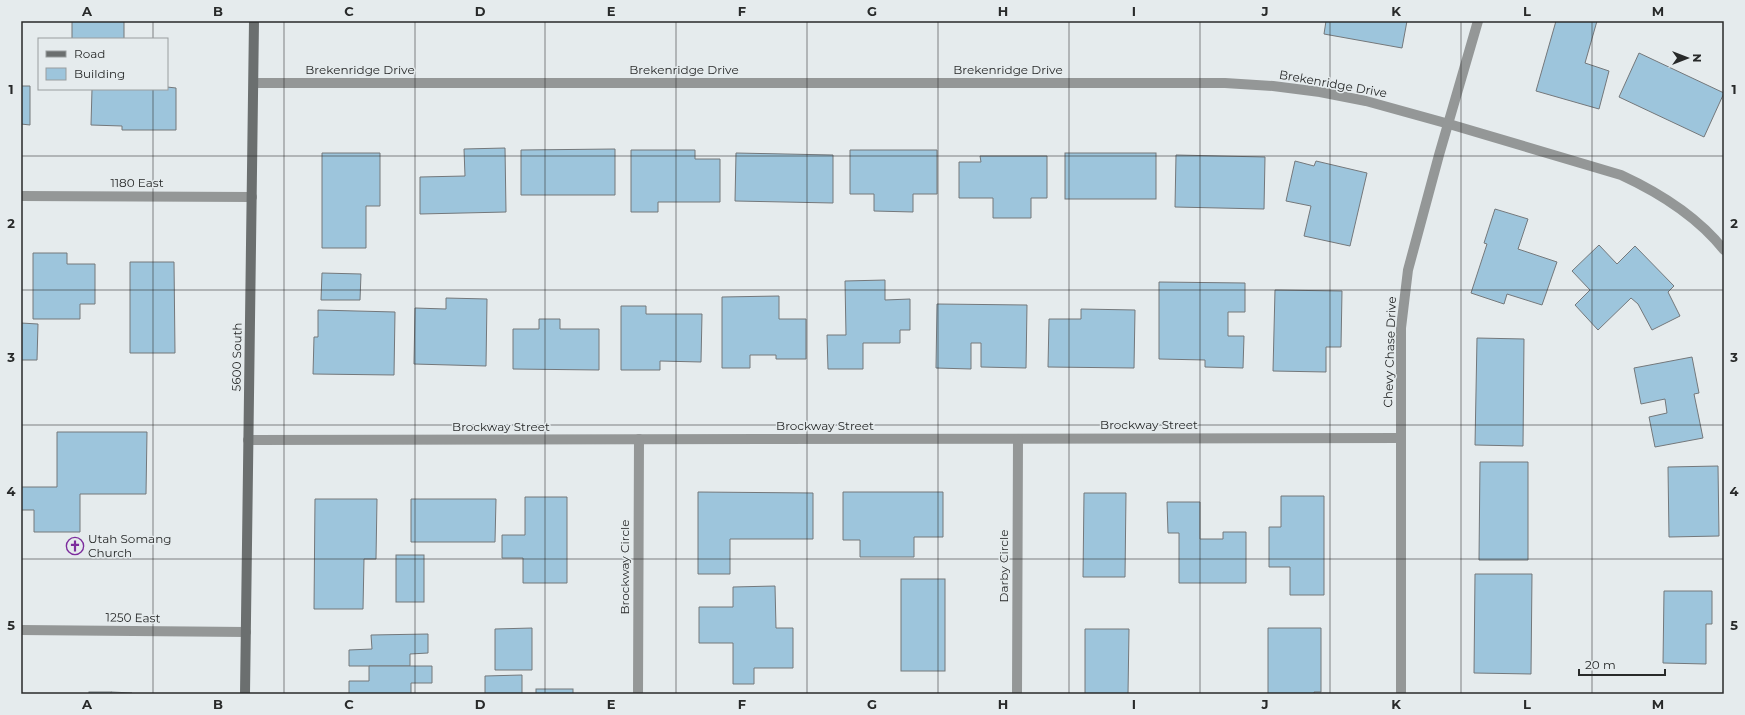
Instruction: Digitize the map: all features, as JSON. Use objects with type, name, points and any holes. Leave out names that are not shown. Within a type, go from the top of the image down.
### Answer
[{"type":"main road","name":"5600 South","points":[[245,694],[254,21]]},
{"type":"street","name":"Chevy Chase Drive","points":[[1400,694],[1401,328],[1404,294],[1414,246],[1478,21]]},
{"type":"street","name":"Brekenridge Drive","points":[[254,83],[1225,83],[1273,86],[1320,92],[1366,101],[1621,175],[1648,188],[1673,203],[1697,222],[1724,250]]},
{"type":"street","name":"1180 East","points":[[21,196],[252,197]]},
{"type":"street","name":"Brockway Street","points":[[248,440],[1401,438]]},
{"type":"street","name":"Brockway Circle","points":[[638,694],[639,439]]},
{"type":"street","name":"Darby Circle","points":[[1017,694],[1018,439]]},
{"type":"street","name":"1250 East","points":[[21,630],[246,632]]},
{"type":"building","points":[[72,21],[124,21],[124,38],[72,38]]},
{"type":"building","points":[[1326,21],[1407,21],[1402,48],[1324,34]]},
{"type":"building","points":[[1556,21],[1597,21],[1585,63],[1609,71],[1599,109],[1536,91]]},
{"type":"building","points":[[1639,53],[1724,93],[1704,137],[1619,97]]},
{"type":"building","points":[[21,86],[30,86],[30,125],[21,124]]},
{"type":"building","points":[[168,87],[176,88],[176,130],[122,130],[122,126],[91,125],[92,90],[168,90]]},
{"type":"building","points":[[505,148],[506,212],[420,214],[420,177],[465,176],[464,149]]},
{"type":"building","points":[[615,149],[615,195],[521,195],[521,150]]},
{"type":"building","points":[[631,150],[695,150],[695,159],[720,159],[720,202],[658,202],[658,212],[631,212]]},
{"type":"building","points":[[850,150],[937,150],[937,194],[913,194],[913,212],[874,211],[874,194],[850,194]]},
{"type":"building","points":[[322,153],[380,153],[380,206],[366,206],[366,248],[322,248]]},
{"type":"building","points":[[736,153],[833,155],[833,203],[735,201]]},
{"type":"building","points":[[1065,153],[1156,153],[1156,199],[1065,199]]},
{"type":"building","points":[[1176,155],[1265,157],[1264,209],[1175,207]]},
{"type":"building","points":[[980,156],[1047,156],[1047,198],[1031,198],[1031,218],[993,218],[993,198],[959,198],[959,162],[981,162]]},
{"type":"building","points":[[1295,161],[1314,166],[1316,161],[1367,173],[1350,246],[1304,236],[1311,206],[1286,201]]},
{"type":"building","points":[[1495,209],[1528,219],[1518,249],[1557,262],[1542,305],[1507,294],[1504,304],[1471,293],[1487,244],[1484,243]]},
{"type":"building","points":[[1599,245],[1617,264],[1635,246],[1674,286],[1668,292],[1680,316],[1652,330],[1638,304],[1631,298],[1598,330],[1575,305],[1590,290],[1572,271]]},
{"type":"building","points":[[33,253],[67,253],[67,264],[95,264],[95,304],[80,304],[80,319],[33,319]]},
{"type":"building","points":[[130,262],[174,262],[175,353],[130,353]]},
{"type":"building","points":[[322,273],[361,274],[360,300],[321,300]]},
{"type":"building","points":[[885,280],[885,300],[910,299],[910,330],[900,330],[900,343],[863,343],[863,369],[828,369],[827,335],[846,335],[845,281]]},
{"type":"building","points":[[1159,282],[1245,283],[1245,312],[1228,312],[1228,336],[1244,336],[1243,368],[1205,367],[1205,360],[1159,359]]},
{"type":"building","points":[[1275,290],[1342,291],[1341,347],[1326,347],[1326,372],[1273,371]]},
{"type":"building","points":[[779,296],[779,319],[806,319],[806,359],[776,359],[776,355],[750,355],[750,368],[722,368],[722,297]]},
{"type":"building","points":[[446,298],[487,299],[486,366],[414,364],[415,308],[446,309]]},
{"type":"building","points":[[937,304],[1027,305],[1026,368],[981,367],[981,343],[971,343],[971,369],[936,368]]},
{"type":"building","points":[[621,306],[646,306],[646,314],[702,314],[701,362],[660,361],[660,370],[621,370]]},
{"type":"building","points":[[1081,309],[1135,310],[1134,368],[1048,367],[1049,319],[1081,319]]},
{"type":"building","points":[[318,310],[395,312],[394,375],[313,374],[314,337],[318,337]]},
{"type":"building","points":[[539,319],[560,319],[560,329],[599,329],[599,370],[513,369],[513,329],[539,329]]},
{"type":"building","points":[[21,323],[38,324],[37,360],[21,360]]},
{"type":"building","points":[[1477,338],[1524,339],[1523,446],[1475,445]]},
{"type":"building","points":[[1692,357],[1699,393],[1694,394],[1703,438],[1655,447],[1649,417],[1667,413],[1665,399],[1641,404],[1634,368]]},
{"type":"building","points":[[57,432],[147,432],[146,494],[80,494],[80,532],[34,532],[34,510],[21,510],[21,487],[57,487]]},
{"type":"building","points":[[1480,462],[1528,462],[1528,560],[1479,560]]},
{"type":"building","points":[[1718,466],[1719,536],[1669,537],[1668,467]]},
{"type":"building","points":[[698,492],[813,493],[813,539],[730,539],[730,574],[698,574]]},
{"type":"building","points":[[843,492],[943,492],[943,537],[914,537],[914,557],[860,557],[860,540],[843,540]]},
{"type":"building","points":[[1084,493],[1126,493],[1125,577],[1083,577]]},
{"type":"building","points":[[1281,496],[1324,496],[1324,595],[1290,595],[1290,567],[1269,567],[1269,527],[1281,527]]},
{"type":"building","points":[[525,497],[567,497],[567,583],[523,583],[523,558],[502,558],[502,535],[525,535]]},
{"type":"building","points":[[315,499],[377,499],[376,559],[364,559],[363,609],[314,609]]},
{"type":"building","points":[[411,499],[496,499],[495,542],[411,542]]},
{"type":"building","points":[[1167,502],[1200,502],[1200,539],[1223,539],[1223,532],[1246,532],[1246,583],[1179,583],[1179,533],[1168,533]]},
{"type":"building","points":[[396,555],[424,555],[424,602],[396,602]]},
{"type":"building","points":[[1475,574],[1532,574],[1531,674],[1474,673]]},
{"type":"building","points":[[901,579],[945,579],[945,671],[901,671]]},
{"type":"building","points":[[775,586],[776,628],[793,628],[793,668],[754,668],[754,684],[733,684],[733,643],[699,643],[699,607],[733,607],[733,587]]},
{"type":"building","points":[[1664,591],[1712,591],[1712,624],[1706,624],[1706,664],[1663,663]]},
{"type":"building","points":[[532,628],[532,670],[495,670],[495,629]]},
{"type":"building","points":[[1268,628],[1321,628],[1321,692],[1314,692],[1314,694],[1268,694]]},
{"type":"building","points":[[1085,629],[1129,629],[1128,694],[1085,694]]},
{"type":"building","points":[[428,634],[428,653],[410,654],[410,666],[349,666],[349,650],[372,649],[371,635]]},
{"type":"building","points":[[369,666],[432,666],[432,683],[411,683],[411,694],[349,694],[349,681],[369,681]]},
{"type":"building","points":[[522,675],[522,694],[485,694],[485,676]]},
{"type":"building","points":[[536,689],[573,689],[573,694],[536,694]]},
{"type":"building","points":[[89,692],[111,692],[111,694],[89,694]]},
{"type":"building","points":[[111,692],[132,693],[132,694],[111,694]]},
{"type":"place","name":"Utah Somang Church","points":[[75,546]]}]
